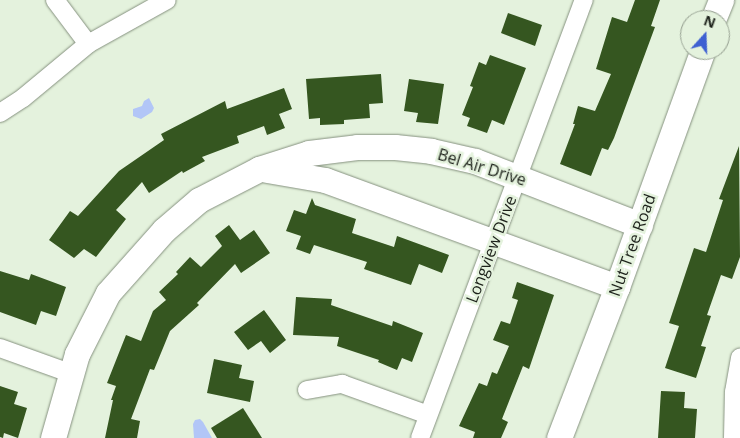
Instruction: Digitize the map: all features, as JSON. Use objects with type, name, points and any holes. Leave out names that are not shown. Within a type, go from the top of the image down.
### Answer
[{"type":"street","points":[[55,0],[88,44]]},
{"type":"street","points":[[0,113],[23,98],[88,44],[167,0]]},
{"type":"street","name":"Longview Drive","points":[[420,438],[519,177],[581,1]]},
{"type":"street","name":"Nut Tree Road","points":[[559,438],[617,287],[699,60]]},
{"type":"street","name":"Bel Air Drive","points":[[53,438],[70,373],[89,327],[108,293],[164,230],[199,200],[259,169],[309,153],[357,147],[395,147],[431,151],[475,161],[640,225]]},
{"type":"street","points":[[259,169],[325,180],[457,226],[493,242],[617,287]]},
{"type":"street","points":[[0,348],[70,373]]},
{"type":"street","points":[[734,438],[734,392],[740,358]]},
{"type":"street","points":[[307,390],[342,384],[428,415]]},
{"type":"water","points":[[149,98],[154,108],[152,112],[141,119],[133,116],[133,109],[142,106],[144,101]]},
{"type":"water","points":[[200,419],[212,438],[194,438],[193,424],[195,420]]},
{"type":"building","points":[[635,0],[660,0],[651,26],[655,27],[614,138],[608,150],[602,148],[591,176],[560,164],[575,124],[573,124],[578,106],[595,111],[611,74],[596,69],[612,17],[627,22]]},
{"type":"building","points":[[508,13],[542,25],[535,46],[501,33]]},
{"type":"building","points":[[490,55],[526,68],[504,125],[492,120],[487,133],[467,126],[470,118],[462,115],[473,87],[470,86],[479,62],[486,65]]},
{"type":"building","points":[[381,74],[383,103],[369,104],[370,118],[344,120],[344,124],[320,125],[320,118],[309,119],[306,79]]},
{"type":"building","points":[[409,79],[444,84],[438,124],[416,122],[418,113],[404,111]]},
{"type":"building","points":[[284,88],[292,109],[279,114],[285,128],[267,135],[264,126],[237,136],[239,143],[202,157],[205,161],[183,173],[182,171],[149,193],[142,182],[116,210],[126,219],[96,257],[84,249],[74,258],[49,240],[70,211],[78,216],[119,171],[164,140],[161,134],[225,101],[227,109]]},
{"type":"building","points":[[739,146],[740,257],[732,279],[721,275],[707,315],[711,316],[701,346],[706,347],[696,378],[665,368],[679,326],[669,323],[694,248],[706,252],[723,200],[719,199]]},
{"type":"building","points":[[312,198],[315,205],[356,219],[352,233],[394,247],[397,236],[449,255],[442,273],[419,264],[411,285],[364,269],[367,262],[314,245],[310,254],[296,249],[301,236],[286,231],[294,210],[306,214]]},
{"type":"building","points":[[229,225],[240,240],[254,230],[270,253],[241,273],[235,264],[197,303],[199,305],[170,331],[154,370],[150,369],[131,419],[140,421],[137,438],[105,438],[113,400],[111,400],[116,386],[107,383],[126,335],[141,341],[153,311],[166,300],[159,292],[178,274],[176,272],[190,257],[201,267],[222,246],[215,236]]},
{"type":"building","points":[[0,271],[29,280],[31,274],[66,287],[56,316],[41,311],[36,325],[0,312]]},
{"type":"building","points":[[517,282],[554,295],[529,369],[523,366],[502,419],[508,422],[501,438],[473,438],[475,432],[459,426],[479,383],[487,386],[492,372],[497,374],[509,346],[493,340],[501,321],[510,324],[518,300],[512,298]]},
{"type":"building","points":[[296,297],[332,299],[331,305],[392,326],[393,321],[423,333],[412,362],[402,358],[397,370],[378,362],[379,360],[337,346],[339,337],[293,335]]},
{"type":"building","points":[[264,310],[286,340],[270,353],[261,341],[248,350],[234,332]]},
{"type":"building","points":[[214,359],[242,365],[239,378],[254,381],[250,402],[207,393]]},
{"type":"building","points":[[0,386],[18,392],[14,404],[27,408],[18,438],[4,433],[3,438],[0,437]]},
{"type":"building","points":[[661,391],[685,392],[684,408],[697,409],[695,438],[658,438]]},
{"type":"building","points":[[243,408],[262,438],[217,438],[211,428]]}]
